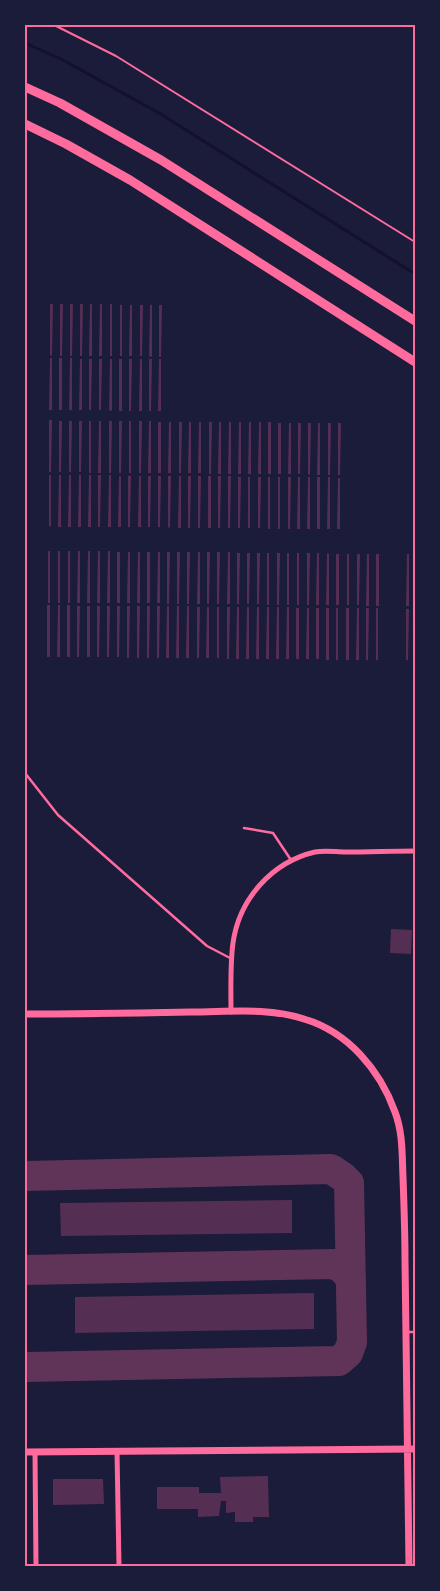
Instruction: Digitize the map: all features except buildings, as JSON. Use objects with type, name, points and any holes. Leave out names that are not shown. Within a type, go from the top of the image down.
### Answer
[{"type":"main road","points":[[25,87],[60,103],[160,160],[415,321]]},
{"type":"main road","points":[[25,124],[66,144],[130,180],[415,362]]},
{"type":"street","points":[[231,1012],[232,958],[236,926],[251,895],[262,882],[291,861],[316,852],[415,851]]},
{"type":"street","points":[[25,1014],[281,1013],[326,1028],[343,1038],[360,1054],[379,1079],[396,1113],[402,1144],[406,1332],[411,1449],[409,1566]]},
{"type":"street","points":[[25,1452],[411,1449]]},
{"type":"street","points":[[116,1451],[119,1566]]},
{"type":"street","points":[[35,1452],[36,1566]]},
{"type":"lane","points":[[25,773],[64,821],[207,946],[232,958]]},
{"type":"lane","points":[[244,828],[274,833],[291,861]]},
{"type":"lane","points":[[406,1332],[415,1332]]},
{"type":"path","points":[[54,25],[116,56],[415,242]]},
{"type":"waterway","points":[[25,43],[61,59],[159,113],[415,274]]},
{"type":"taxiway","points":[[25,1176],[331,1169],[349,1183],[352,1342],[348,1353],[339,1361],[25,1367]]},
{"type":"taxiway","points":[[25,1270],[334,1264],[344,1270],[351,1280]]}]
